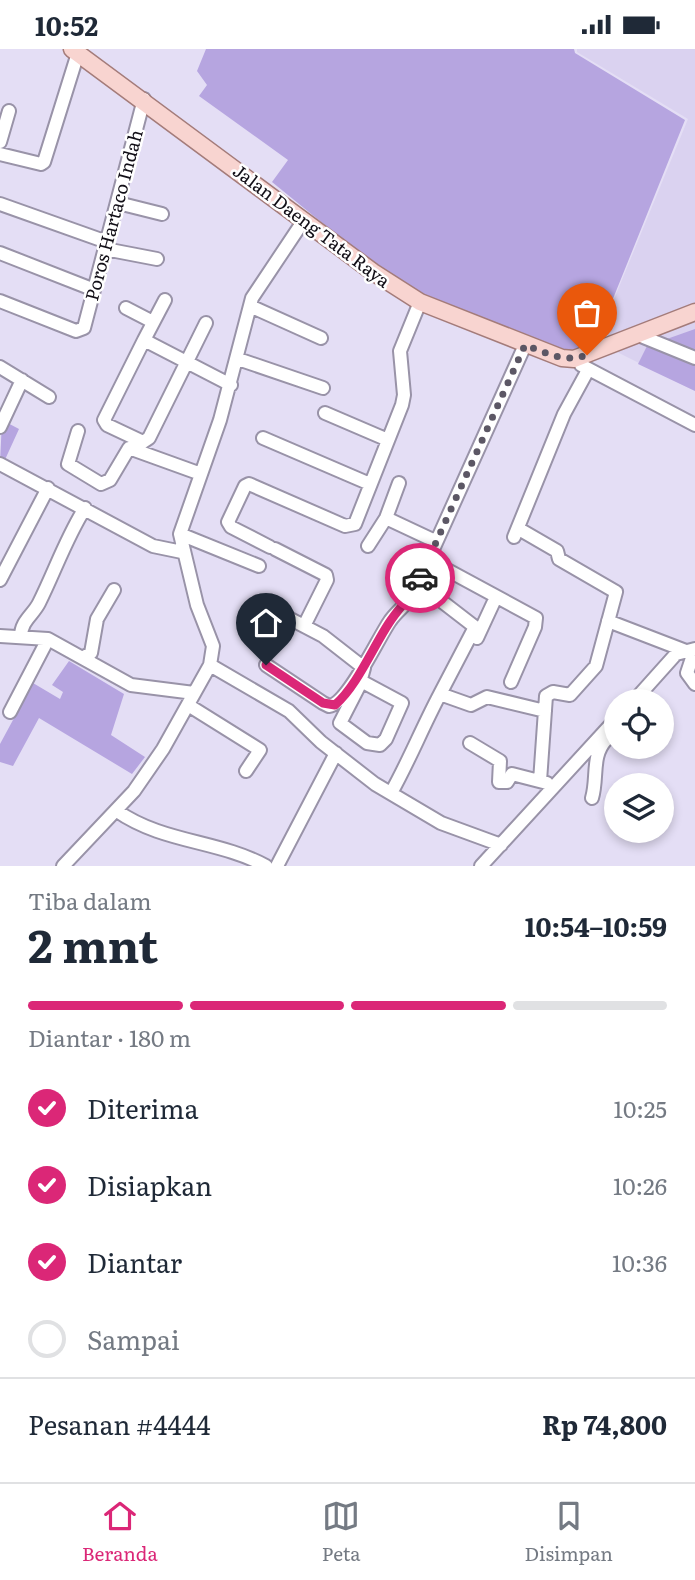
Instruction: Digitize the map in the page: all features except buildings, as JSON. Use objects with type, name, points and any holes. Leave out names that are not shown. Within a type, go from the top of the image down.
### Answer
[{"type":"main road","name":"Jalan Daeng Tata Raya","points":[[75,51],[420,302],[525,345],[574,359]]},
{"type":"main road","points":[[574,359],[695,312]]},
{"type":"street","points":[[0,154],[40,164],[44,162],[75,51]]},
{"type":"street","name":"Poros Hartaco Indah","points":[[0,301],[81,330],[118,203],[144,99]]},
{"type":"street","points":[[0,142],[9,111]]},
{"type":"street","points":[[118,203],[162,214]]},
{"type":"street","points":[[0,204],[106,246],[157,259]]},
{"type":"street","points":[[63,866],[117,811],[150,769],[210,665],[213,646],[182,552],[180,534],[230,385],[255,292],[304,220]]},
{"type":"street","points":[[0,253],[92,289]]},
{"type":"street","points":[[165,300],[105,417],[107,425],[142,442],[148,441],[206,323]]},
{"type":"street","points":[[304,626],[327,580],[326,575],[230,527],[228,522],[246,485],[249,484],[351,527],[355,524],[404,395],[401,351],[420,302]]},
{"type":"street","points":[[250,306],[321,338]]},
{"type":"street","points":[[127,309],[153,322]]},
{"type":"street","points":[[636,334],[695,358]]},
{"type":"street","points":[[144,340],[230,385]]},
{"type":"street","points":[[361,681],[402,703],[386,739],[380,745],[372,745],[325,713],[329,706],[339,702],[364,668],[387,625],[405,605],[418,583],[525,345]]},
{"type":"street","points":[[238,359],[323,388]]},
{"type":"street","points":[[574,359],[587,370],[695,425]]},
{"type":"street","points":[[0,367],[50,397]]},
{"type":"street","points":[[540,781],[548,693],[570,695],[597,666],[616,592],[559,559],[557,551],[517,533],[564,414],[587,370]]},
{"type":"street","points":[[0,428],[22,380]]},
{"type":"street","points":[[325,413],[388,440]]},
{"type":"street","points":[[78,431],[68,464],[101,484],[110,480],[130,448],[201,474]]},
{"type":"street","points":[[262,437],[370,484]]},
{"type":"street","points":[[0,464],[153,547],[182,552]]},
{"type":"street","points":[[368,546],[386,518],[399,483]]},
{"type":"street","points":[[0,580],[48,488]]},
{"type":"street","points":[[21,636],[24,622],[38,605],[52,569],[85,508]]},
{"type":"street","points":[[386,518],[435,541]]},
{"type":"street","points":[[180,534],[259,566]]},
{"type":"street","points":[[427,559],[533,615],[537,622],[511,682]]},
{"type":"street","points":[[391,793],[411,758],[412,746],[475,627],[418,583]]},
{"type":"street","points":[[84,657],[91,653],[97,619],[114,590]]},
{"type":"street","points":[[471,649],[496,597]]},
{"type":"street","points":[[258,602],[339,646],[364,668]]},
{"type":"street","points":[[608,621],[692,650]]},
{"type":"street","points":[[0,636],[48,639],[131,685],[191,699],[260,750],[246,771]]},
{"type":"street","points":[[10,712],[48,639]]},
{"type":"street","points":[[692,650],[687,673],[695,684]]},
{"type":"street","points":[[645,689],[677,654],[692,650]]},
{"type":"street","points":[[654,689],[692,650]]},
{"type":"street","points":[[210,665],[289,711],[359,774],[441,823],[501,845]]},
{"type":"street","points":[[266,665],[329,706]]},
{"type":"street","points":[[340,723],[361,681],[364,668]]},
{"type":"street","points":[[440,694],[471,705],[487,697],[545,711]]},
{"type":"street","points":[[481,866],[604,732]]},
{"type":"street","points":[[592,798],[597,784],[598,748],[604,742]]},
{"type":"street","points":[[470,743],[500,761],[499,782],[507,782],[512,774],[554,785]]},
{"type":"street","points":[[277,866],[336,753]]},
{"type":"street","points":[[117,811],[154,831],[188,842],[226,848],[266,866]]},
{"type":"shaded area","points":[[206,49],[574,49],[575,53],[685,120],[602,326],[582,347],[566,351],[432,299],[364,257],[272,182],[288,160],[199,96],[207,85],[197,71]]},
{"type":"shaded area","points":[[577,49],[695,49],[695,391],[617,352],[603,326],[688,119],[577,52]]},
{"type":"shaded area","points":[[695,329],[695,391],[638,364],[647,346]]},
{"type":"shaded area","points":[[2,420],[19,429],[3,464],[0,463]]},
{"type":"shaded area","points":[[69,661],[124,694],[111,735],[145,757],[132,774],[39,718],[13,766],[0,762],[0,744],[33,683],[60,699],[63,692],[52,685]]},
{"type":"way so far","points":[[420,578],[525,345],[562,358],[574,359],[587,355]]},
{"type":"route","points":[[266,665],[323,703],[335,705],[364,668],[387,625],[412,596],[420,578]]}]
